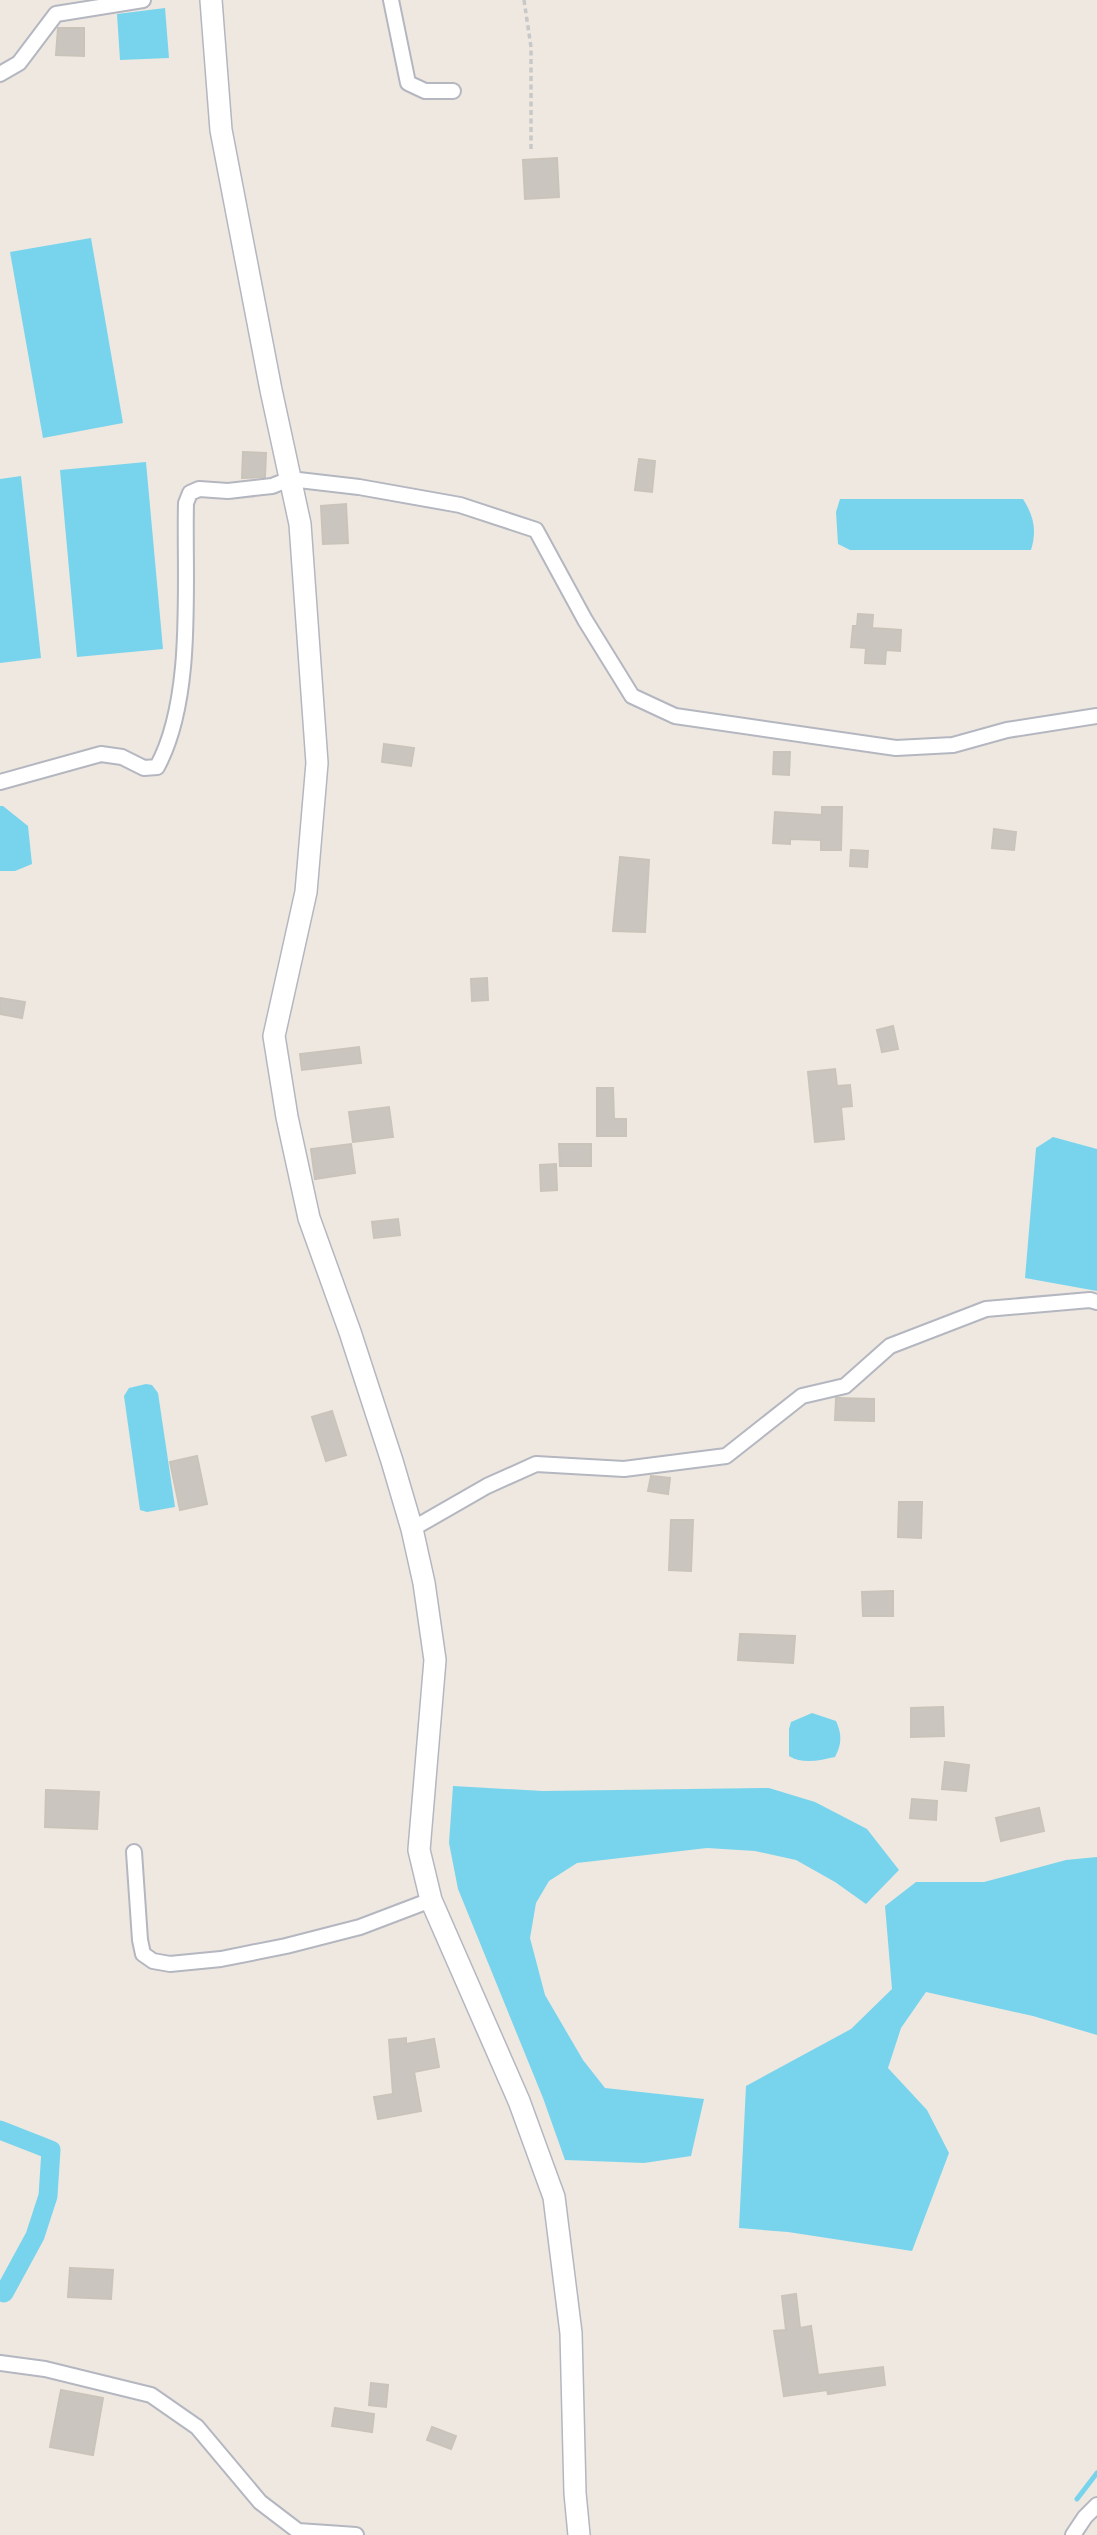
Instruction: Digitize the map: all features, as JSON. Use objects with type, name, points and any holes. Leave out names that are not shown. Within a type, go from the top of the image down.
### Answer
[{"type":"street","points":[[0,74],[19,62],[57,14],[143,0]]},
{"type":"street","points":[[211,0],[221,130],[300,524],[317,763],[306,891],[274,1036],[287,1117],[309,1218],[351,1332],[412,1529],[424,1583],[435,1660],[419,1850],[431,1900],[519,2101],[554,2197],[571,2333],[575,2493],[579,2535]]},
{"type":"street","points":[[391,0],[408,83],[425,92],[453,91]]},
{"type":"street","points":[[0,782],[101,754],[122,757],[144,768],[157,767],[173,725],[179,687],[183,652],[186,503],[190,493],[199,489],[228,491],[272,486],[290,479],[359,487],[460,505],[536,530],[584,620],[632,696],[675,716],[896,748],[953,745],[1007,730],[1097,716]]},
{"type":"street","points":[[412,1529],[487,1486],[536,1464],[624,1469],[726,1456],[802,1396],[845,1386],[890,1346],[986,1309],[1090,1300],[1097,1302]]},
{"type":"street","points":[[134,1852],[140,1940],[144,1954],[153,1961],[170,1964],[221,1959],[298,1943],[359,1927],[431,1900]]},
{"type":"street","points":[[0,2363],[45,2369],[151,2395],[197,2427],[260,2502],[298,2531],[356,2535]]},
{"type":"street","points":[[1073,2535],[1097,2505]]},
{"type":"path","points":[[524,0],[531,47],[531,150]]},
{"type":"water","points":[[165,8],[169,58],[120,60],[117,14]]},
{"type":"water","points":[[91,238],[123,423],[43,438],[10,252]]},
{"type":"water","points":[[146,462],[163,649],[77,657],[60,470]]},
{"type":"water","points":[[21,476],[41,658],[0,663],[0,479]]},
{"type":"water","points":[[840,499],[1023,499],[1033,524],[1033,543],[1031,550],[850,550],[838,544],[836,512]]},
{"type":"water","points":[[0,806],[28,826],[32,864],[15,871],[0,871]]},
{"type":"water","points":[[1053,1137],[1097,1149],[1097,1291],[1025,1278],[1036,1148]]},
{"type":"water","points":[[152,1385],[158,1393],[175,1507],[147,1512],[140,1510],[124,1396],[129,1388]]},
{"type":"water","points":[[812,1713],[836,1721],[840,1739],[835,1757],[806,1761],[789,1756],[791,1722]]},
{"type":"water","points":[[453,1786],[543,1791],[769,1788],[815,1802],[867,1829],[899,1870],[866,1904],[835,1882],[796,1860],[755,1851],[707,1848],[577,1863],[549,1881],[536,1903],[530,1938],[545,1995],[583,2060],[605,2088],[704,2099],[691,2156],[644,2163],[565,2160],[543,2098],[458,1889],[449,1843]]},
{"type":"water","points":[[1097,1857],[1097,2035],[1033,2016],[926,1992],[901,2028],[888,2068],[927,2110],[949,2153],[912,2251],[788,2232],[739,2228],[746,2086],[851,2029],[892,1989],[885,1906],[916,1882],[984,1882],[1066,1860]]},
{"type":"building","points":[[58,28],[84,28],[84,56],[56,55]]},
{"type":"building","points":[[557,158],[559,197],[525,199],[523,160]]},
{"type":"building","points":[[243,452],[266,453],[265,477],[242,478]]},
{"type":"building","points":[[639,459],[655,461],[652,492],[635,490]]},
{"type":"building","points":[[346,504],[348,543],[323,544],[321,506]]},
{"type":"building","points":[[858,614],[873,615],[872,628],[901,630],[900,651],[886,650],[885,664],[865,663],[866,648],[851,647],[853,626],[857,626]]},
{"type":"building","points":[[384,744],[414,748],[411,766],[382,762]]},
{"type":"building","points":[[774,752],[790,752],[789,775],[773,774]]},
{"type":"building","points":[[822,807],[842,807],[841,850],[821,850],[821,840],[790,839],[790,844],[773,843],[775,812],[822,815]]},
{"type":"building","points":[[994,829],[1016,832],[1014,850],[992,848]]},
{"type":"building","points":[[851,850],[868,851],[867,867],[850,866]]},
{"type":"building","points":[[620,857],[649,860],[645,932],[613,931]]},
{"type":"building","points":[[487,978],[488,1000],[472,1001],[471,979]]},
{"type":"building","points":[[0,998],[25,1002],[22,1018],[0,1014]]},
{"type":"building","points":[[893,1026],[898,1049],[882,1052],[877,1030]]},
{"type":"building","points":[[359,1047],[361,1063],[302,1070],[300,1054]]},
{"type":"building","points":[[835,1069],[837,1086],[850,1085],[852,1106],[841,1107],[844,1139],[815,1142],[808,1072]]},
{"type":"building","points":[[597,1088],[613,1088],[614,1119],[626,1119],[626,1136],[597,1136]]},
{"type":"building","points":[[389,1107],[393,1137],[353,1142],[349,1112]]},
{"type":"building","points":[[351,1144],[355,1173],[315,1179],[311,1149]]},
{"type":"building","points":[[559,1144],[591,1144],[591,1166],[560,1166]]},
{"type":"building","points":[[556,1164],[557,1190],[541,1191],[540,1165]]},
{"type":"building","points":[[398,1219],[400,1235],[374,1238],[372,1222]]},
{"type":"building","points":[[836,1398],[874,1399],[874,1421],[835,1420]]},
{"type":"building","points":[[332,1411],[346,1455],[326,1461],[312,1417]]},
{"type":"building","points":[[197,1456],[207,1504],[180,1510],[170,1462]]},
{"type":"building","points":[[651,1476],[670,1478],[668,1494],[648,1491]]},
{"type":"building","points":[[899,1502],[922,1502],[921,1538],[898,1537]]},
{"type":"building","points":[[671,1520],[693,1520],[691,1571],[669,1570]]},
{"type":"building","points":[[893,1591],[893,1616],[863,1616],[862,1592]]},
{"type":"building","points":[[740,1634],[795,1636],[793,1663],[738,1660]]},
{"type":"building","points":[[943,1707],[944,1736],[911,1737],[911,1708]]},
{"type":"building","points":[[945,1762],[969,1765],[966,1791],[942,1789]]},
{"type":"building","points":[[46,1790],[99,1792],[97,1829],[45,1827]]},
{"type":"building","points":[[912,1799],[937,1801],[936,1820],[910,1818]]},
{"type":"building","points":[[1039,1808],[1044,1831],[1001,1841],[996,1818]]},
{"type":"building","points":[[406,2038],[406,2044],[434,2039],[439,2067],[414,2072],[421,2111],[378,2119],[374,2097],[393,2094],[389,2040]]},
{"type":"building","points":[[70,2268],[113,2270],[111,2299],[68,2297]]},
{"type":"building","points":[[796,2294],[800,2328],[811,2326],[818,2375],[883,2367],[885,2385],[828,2394],[827,2390],[784,2396],[774,2331],[786,2330],[782,2296]]},
{"type":"building","points":[[371,2383],[388,2385],[386,2407],[369,2405]]},
{"type":"building","points":[[61,2390],[103,2398],[93,2455],[50,2447]]},
{"type":"building","points":[[335,2408],[374,2414],[372,2432],[332,2426]]},
{"type":"building","points":[[432,2427],[456,2436],[451,2449],[427,2440]]},
{"type":"waterway","points":[[0,2130],[51,2150],[48,2196],[35,2236],[4,2293]]},
{"type":"waterway","points":[[1077,2499],[1097,2473]]}]
